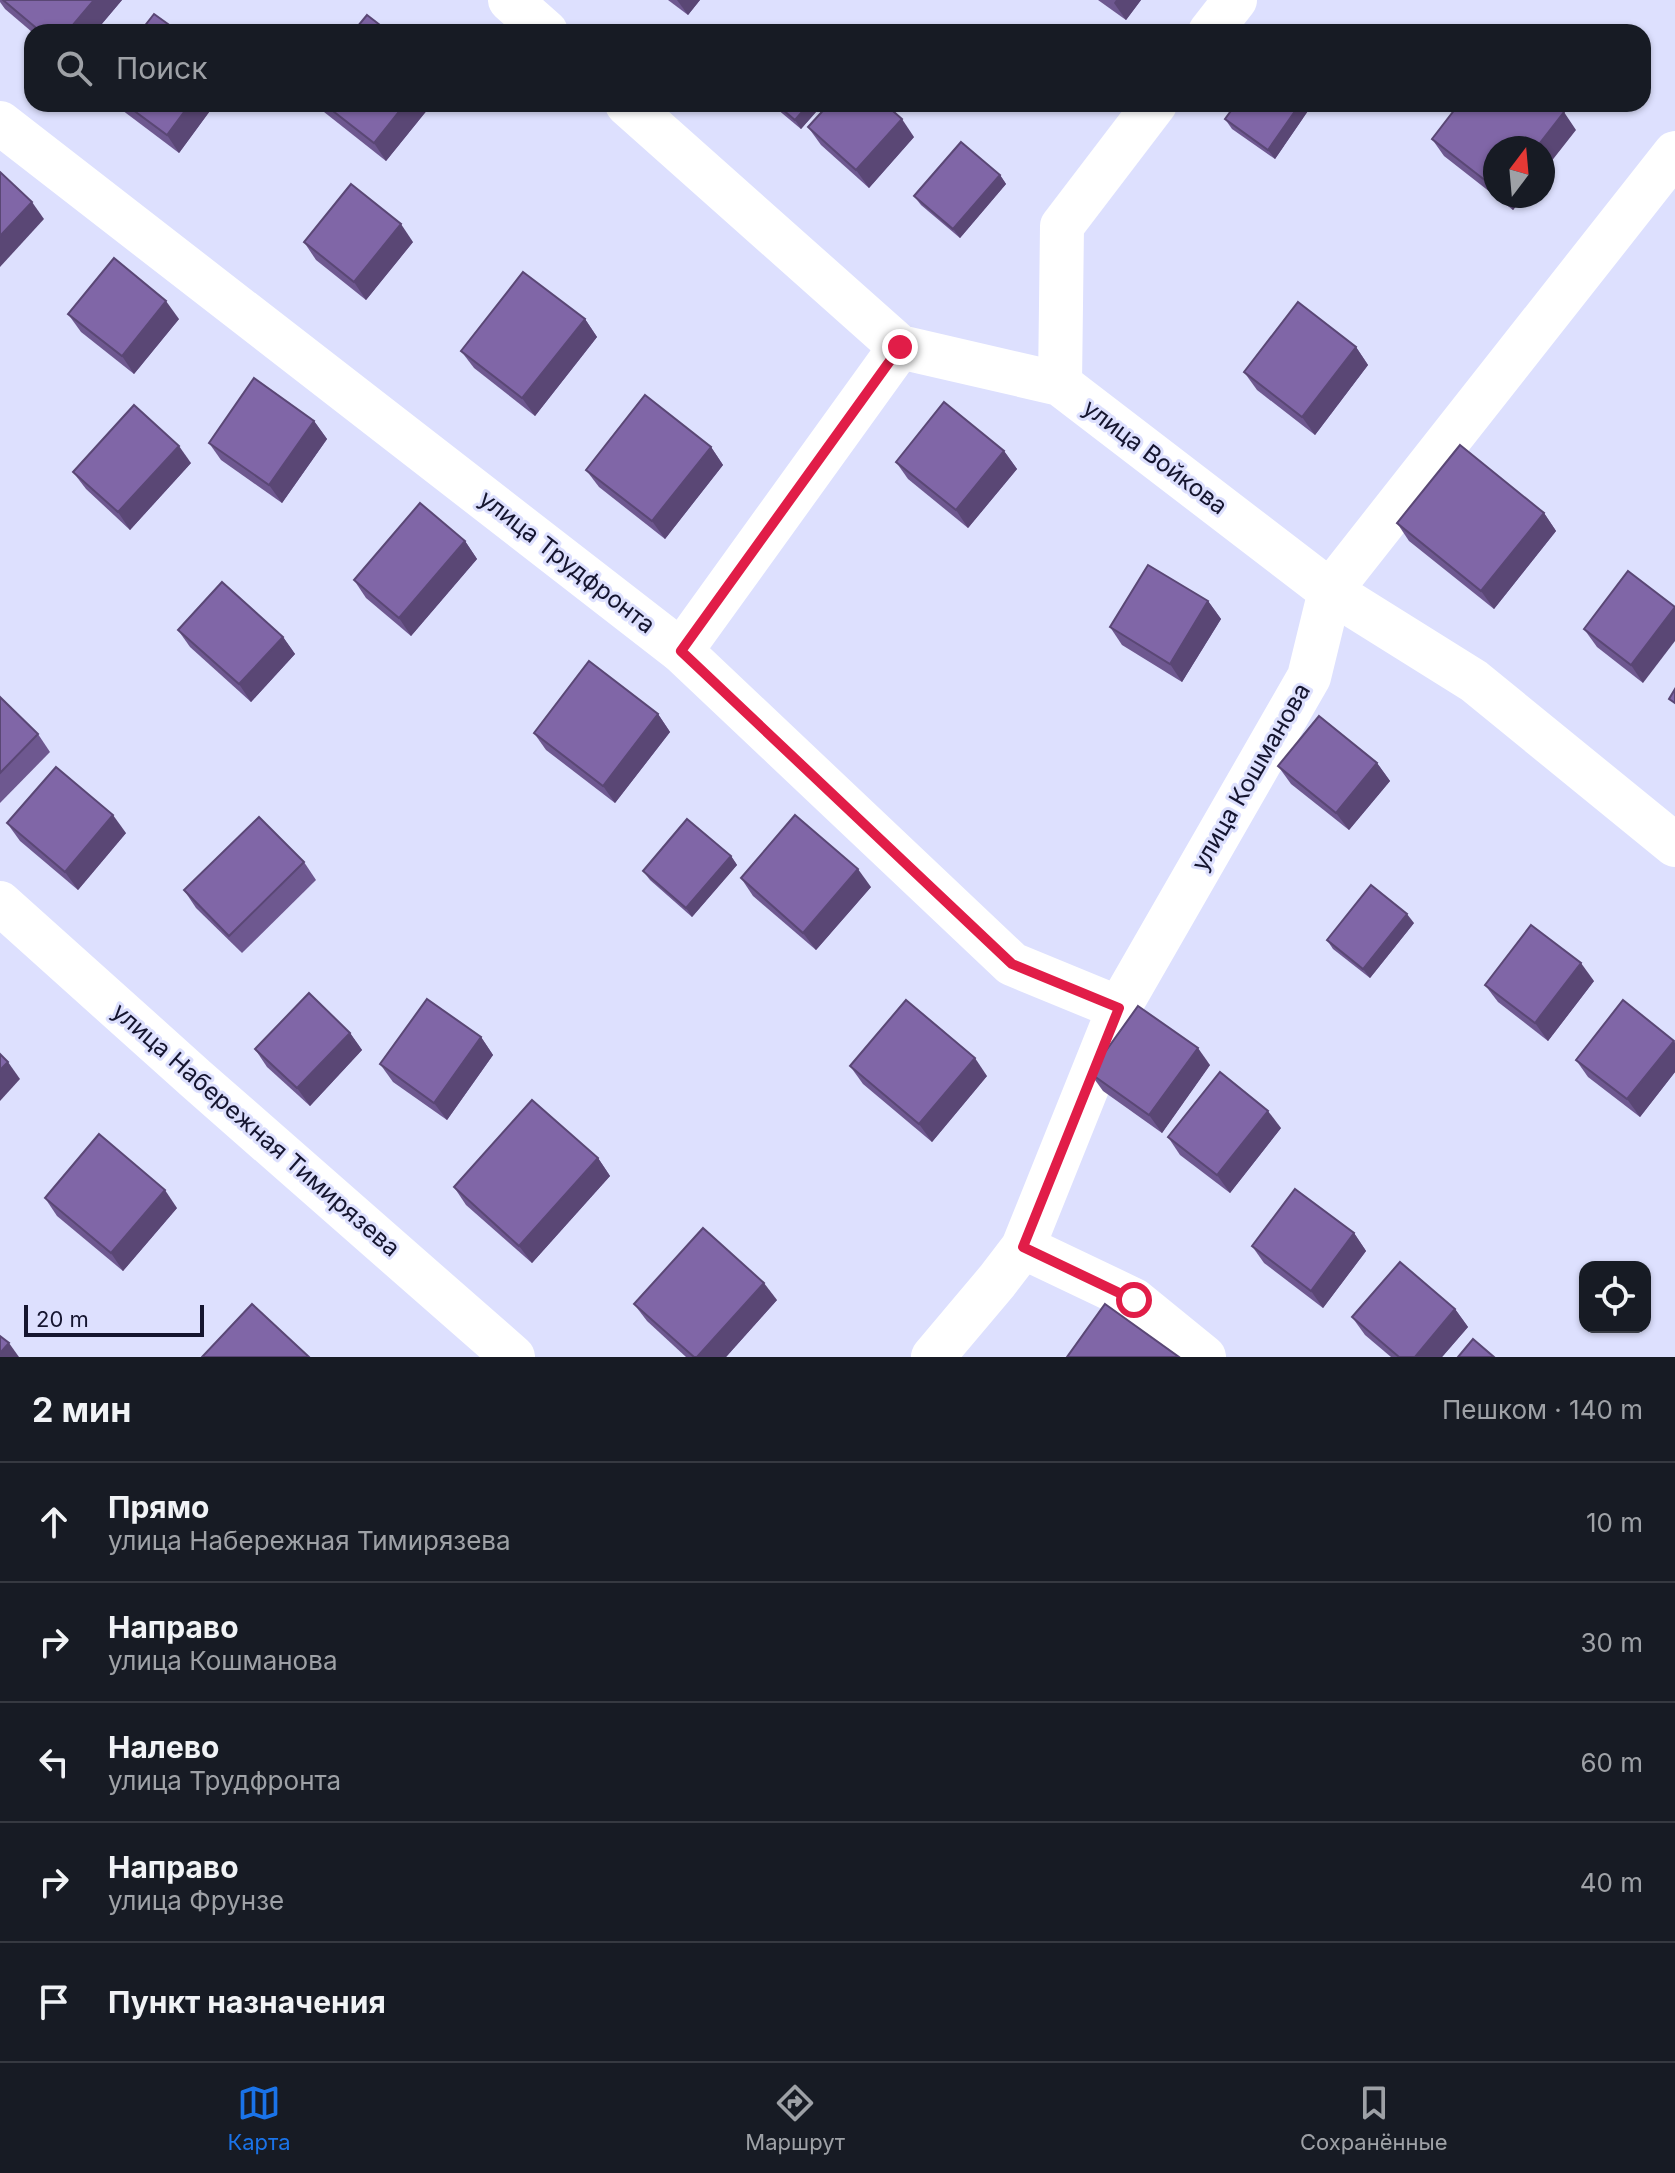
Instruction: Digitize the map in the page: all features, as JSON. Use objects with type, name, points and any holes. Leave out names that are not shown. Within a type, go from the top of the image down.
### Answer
[{"type":"street","points":[[510,0],[537,24]]},
{"type":"street","points":[[1216,24],[1235,0]]},
{"type":"street","name":"улица Войкова","points":[[636,112],[900,347],[1060,384],[1330,591],[1474,681],[1675,845]]},
{"type":"street","points":[[1060,384],[1062,226],[1149,112]]},
{"type":"street","name":"улица Трудфронта","points":[[0,123],[681,651],[1012,964],[1119,1008]]},
{"type":"street","name":"улица Кошманова","points":[[933,1357],[1023,1247],[1119,1008],[1309,677],[1330,591],[1675,153]]},
{"type":"street","points":[[681,651],[900,347]]},
{"type":"street","name":"улица Набережная Тимирязева","points":[[0,903],[513,1357]]},
{"type":"street","points":[[1023,1247],[1134,1300],[1204,1357]]},
{"type":"building","points":[[3,0],[94,0],[74,24],[32,24]]},
{"type":"building","points":[[154,14],[168,24],[146,24]]},
{"type":"building","points":[[367,15],[379,24],[360,24]]},
{"type":"building","points":[[136,112],[184,112],[167,135]]},
{"type":"building","points":[[334,112],[399,112],[374,143]]},
{"type":"building","points":[[786,112],[802,112],[795,120]]},
{"type":"building","points":[[822,112],[894,112],[902,119],[856,170],[808,127]]},
{"type":"building","points":[[1230,112],[1294,112],[1268,150],[1225,119]]},
{"type":"building","points":[[1453,112],[1564,112],[1545,136],[1483,136],[1483,179],[1432,139]]},
{"type":"building","points":[[961,142],[1000,175],[953,229],[914,196]]},
{"type":"building","points":[[0,172],[32,202],[0,236]]},
{"type":"building","points":[[351,184],[401,224],[354,282],[304,242]]},
{"type":"building","points":[[114,258],[166,301],[122,356],[68,314]]},
{"type":"building","points":[[523,272],[585,319],[522,398],[461,351]]},
{"type":"building","points":[[1298,302],[1356,347],[1302,417],[1244,372]]},
{"type":"building","points":[[254,378],[314,421],[269,485],[209,443]]},
{"type":"building","points":[[645,395],[711,447],[652,521],[586,470]]},
{"type":"building","points":[[944,402],[1004,451],[956,510],[896,462]]},
{"type":"building","points":[[134,405],[179,446],[118,512],[73,472]]},
{"type":"building","points":[[1460,445],[1544,513],[1481,591],[1397,523]]},
{"type":"building","points":[[420,503],[465,541],[399,618],[354,580]]},
{"type":"building","points":[[1148,565],[1208,601],[1170,664],[1110,627]]},
{"type":"building","points":[[1628,571],[1675,607],[1631,665],[1584,629]]},
{"type":"building","points":[[222,582],[283,637],[239,684],[178,630]]},
{"type":"building","points":[[589,661],[658,714],[603,786],[534,733]]},
{"type":"building","points":[[1675,689],[1675,703],[1669,699]]},
{"type":"building","points":[[0,697],[38,734],[0,773]]},
{"type":"building","points":[[1319,716],[1377,763],[1336,813],[1278,766]]},
{"type":"building","points":[[56,767],[113,815],[65,872],[7,823]]},
{"type":"building","points":[[795,815],[858,869],[803,933],[741,878]]},
{"type":"building","points":[[259,817],[304,862],[229,936],[184,890]]},
{"type":"building","points":[[687,819],[731,856],[686,908],[643,871]]},
{"type":"building","points":[[1371,885],[1407,914],[1363,969],[1327,940]]},
{"type":"building","points":[[1531,925],[1581,963],[1535,1023],[1485,985]]},
{"type":"building","points":[[309,993],[350,1033],[297,1088],[255,1049]]},
{"type":"building","points":[[427,999],[481,1037],[434,1103],[380,1064]]},
{"type":"building","points":[[906,1000],[975,1058],[919,1124],[850,1066]]},
{"type":"building","points":[[1623,1000],[1674,1041],[1627,1099],[1576,1060]]},
{"type":"building","points":[[1138,1006],[1198,1048],[1149,1115],[1090,1073]]},
{"type":"building","points":[[0,1054],[8,1062],[0,1070]]},
{"type":"building","points":[[1220,1072],[1268,1111],[1217,1175],[1168,1137]]},
{"type":"building","points":[[532,1100],[598,1158],[519,1246],[454,1187]]},
{"type":"building","points":[[99,1134],[165,1190],[111,1253],[45,1198]]},
{"type":"building","points":[[1295,1189],[1354,1233],[1311,1291],[1252,1246]]},
{"type":"building","points":[[703,1228],[764,1283],[694,1357],[634,1304]]},
{"type":"building","points":[[1400,1262],[1455,1309],[1415,1357],[1399,1357],[1352,1317]]},
{"type":"building","points":[[252,1304],[309,1357],[202,1357]]},
{"type":"building","points":[[1105,1304],[1179,1357],[1067,1357]]},
{"type":"building","points":[[0,1336],[9,1343],[0,1353]]},
{"type":"building","points":[[1473,1339],[1494,1357],[1458,1357]]},
{"type":"route","points":[[900,347],[681,651],[1012,964],[1119,1008],[1023,1247],[1134,1300]]}]
